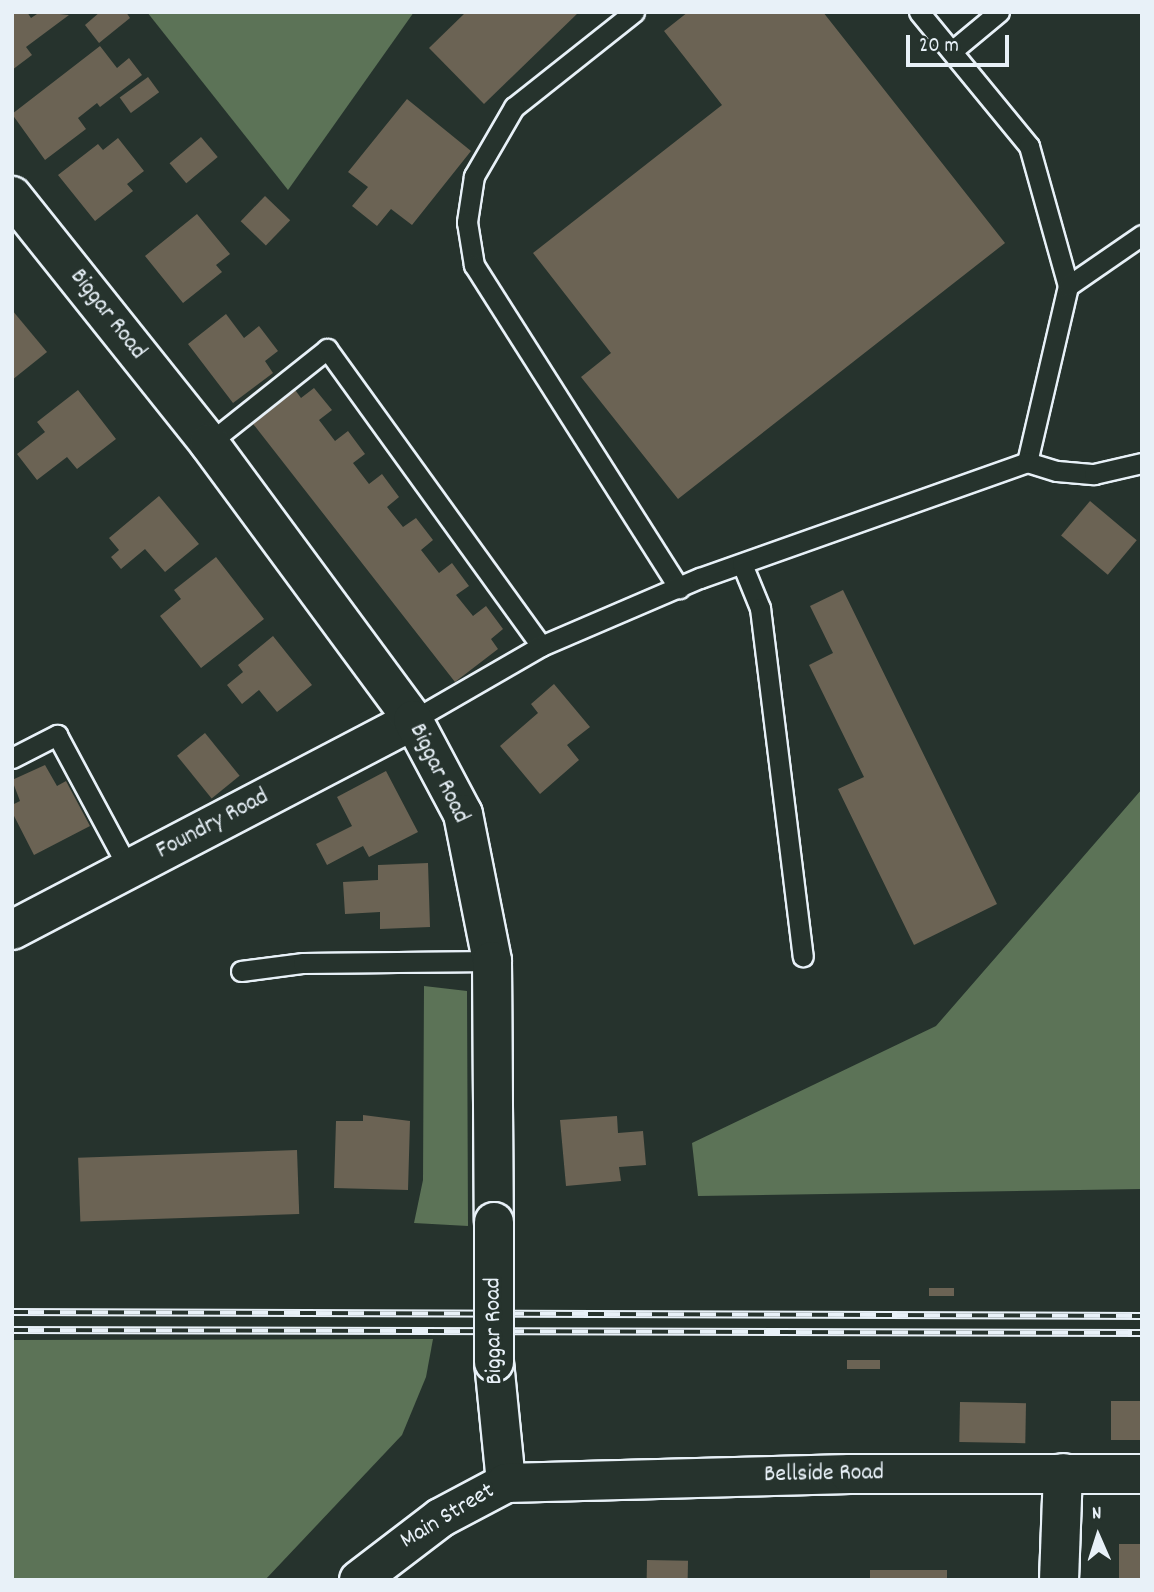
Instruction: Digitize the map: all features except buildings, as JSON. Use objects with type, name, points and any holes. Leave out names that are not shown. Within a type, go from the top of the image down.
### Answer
[{"type":"street","name":"Biggar Road","points":[[12,195],[209,443],[413,720],[463,814],[492,961],[494,1362],[506,1483]]},
{"type":"street","name":"Foundry Road","points":[[14,926],[129,869],[413,720]]},
{"type":"street","name":"Bellside Road","points":[[506,1483],[1063,1473],[1142,1474]]},
{"type":"street","points":[[1059,1580],[1063,1473]]},
{"type":"street","name":"Main Street","points":[[359,1580],[440,1518],[506,1483]]},
{"type":"lane","points":[[634,12],[514,107],[474,176],[467,222],[474,265],[679,588]]},
{"type":"lane","points":[[919,12],[1029,146],[1068,286],[1027,462]]},
{"type":"lane","points":[[952,51],[999,12]]},
{"type":"lane","points":[[1068,286],[1142,235]]},
{"type":"lane","points":[[209,443],[327,349],[541,646]]},
{"type":"lane","points":[[413,720],[541,646],[679,588],[1027,462],[1057,471],[1094,474],[1142,463]]},
{"type":"lane","points":[[742,564],[760,608],[803,956]]},
{"type":"lane","points":[[12,758],[57,734],[129,869]]},
{"type":"lane","points":[[242,971],[303,963],[492,961]]},
{"type":"green space","points":[[147,12],[414,12],[288,190]]},
{"type":"green space","points":[[1142,789],[1142,1189],[698,1196],[692,1143],[936,1026]]},
{"type":"green space","points":[[424,986],[467,991],[468,1226],[414,1223],[423,1180]]},
{"type":"green space","points":[[433,1339],[426,1377],[402,1435],[265,1580],[12,1580],[12,1340]]},
{"type":"railway","points":[[12,1312],[1142,1316]]},
{"type":"railway","points":[[12,1330],[1142,1333]]}]
